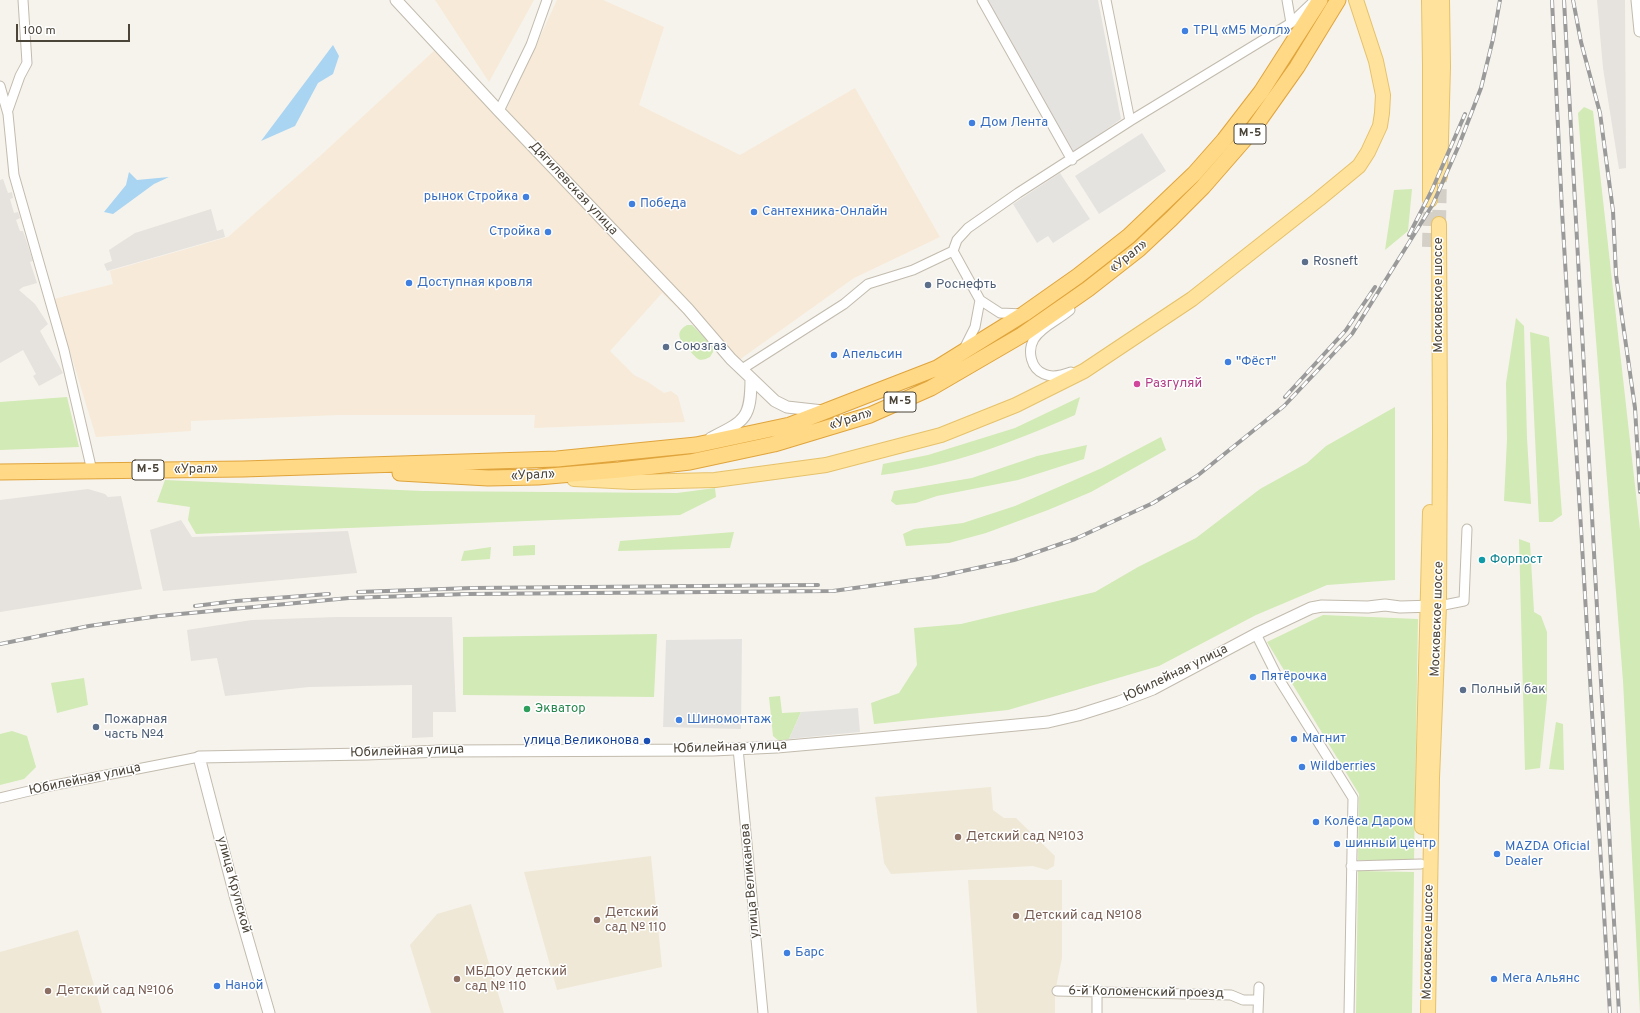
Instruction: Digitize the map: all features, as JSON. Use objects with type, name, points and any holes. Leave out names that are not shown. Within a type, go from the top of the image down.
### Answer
[{"type":"highway","name":"«Урал»","points":[[0,472],[297,467],[557,459],[696,445],[790,426],[937,368],[1024,314],[1078,276],[1129,236],[1189,179],[1224,140],[1261,92],[1320,0]]},
{"type":"highway","name":"«Урал»","points":[[297,467],[488,478],[538,477],[690,462],[774,444],[870,415],[931,388],[1022,335],[1088,290],[1139,249],[1203,187],[1251,132],[1297,67],[1338,0]]},
{"type":"main road","points":[[538,477],[632,482],[715,480],[826,465],[941,435],[1016,405],[1084,371],[1145,332],[1192,299],[1359,166],[1368,152],[1380,126],[1383,95],[1376,61],[1356,0]]},
{"type":"main road","points":[[1428,0],[1430,65],[1430,200]]},
{"type":"main road","points":[[1440,176],[1442,0]]},
{"type":"main road","name":"Московское шоссе","points":[[1428,1013],[1434,606],[1440,433],[1439,224]]},
{"type":"main road","name":"Московское шоссе","points":[[1418,1013],[1422,776],[1434,606],[1429,247]]},
{"type":"street","points":[[8,111],[20,76],[28,63],[23,0]]},
{"type":"street","name":"Дягилевская улица","points":[[396,0],[499,111],[688,309],[731,359],[750,378],[776,401],[787,407],[826,412]]},
{"type":"street","points":[[499,111],[531,45],[547,0]]},
{"type":"street","points":[[982,0],[1072,160]]},
{"type":"street","points":[[1106,0],[1130,121]]},
{"type":"street","points":[[1287,0],[1291,23]]},
{"type":"street","points":[[742,369],[844,304],[868,284],[913,270],[953,251],[957,240],[968,228],[1018,193],[1072,160],[1130,121],[1291,23],[1314,0]]},
{"type":"street","points":[[1637,0],[1640,31]]},
{"type":"street","points":[[0,86],[8,111],[12,139],[14,175],[64,350],[92,471]]},
{"type":"street","points":[[953,251],[980,300],[1000,313],[1024,314]]},
{"type":"street","points":[[1088,290],[1069,311],[1042,331],[1034,340],[1031,348],[1031,358],[1035,368],[1043,374],[1053,376],[1065,374],[1096,362]]},
{"type":"street","points":[[963,351],[975,326],[980,300]]},
{"type":"street","points":[[696,445],[738,424],[745,416],[749,404],[750,378]]},
{"type":"street","points":[[1434,606],[1464,601],[1468,529]]},
{"type":"street","name":"Юбилейная улица","points":[[0,798],[50,786],[199,757],[440,751],[646,750],[777,747],[1048,722],[1071,717],[1119,702],[1153,688],[1256,634],[1311,608],[1322,606],[1434,606]]},
{"type":"street","points":[[1256,634],[1277,676],[1353,798],[1349,1013]]},
{"type":"street","name":"улица Великанова","points":[[738,748],[763,1013]]},
{"type":"street","name":"улица Крупской","points":[[199,757],[236,898],[269,1013]]},
{"type":"street","points":[[1351,866],[1421,864]]},
{"type":"street","points":[[1258,1013],[1259,987]]},
{"type":"street","name":"6-й Коломенский проезд","points":[[1057,991],[1231,994],[1244,1000],[1258,1000]]},
{"type":"street","points":[[1097,991],[1097,1013]]},
{"type":"shaded area","points":[[435,0],[534,0],[489,82]]},
{"type":"shaded area","name":"рынок Стройка","points":[[557,0],[603,0],[664,27],[639,105],[740,155],[855,88],[940,237],[854,278],[732,365],[688,318],[662,293],[610,351],[634,375],[648,382],[664,393],[671,391],[678,396],[685,422],[534,428],[535,415],[339,415],[191,421],[191,431],[96,437],[54,299],[113,284],[110,271],[228,237],[319,157],[436,49],[502,119]]},
{"type":"shaded area","points":[[987,0],[1098,0],[1121,119],[1070,155]]},
{"type":"shaded area","points":[[1597,0],[1625,0],[1626,168],[1619,169],[1603,68]]},
{"type":"shaded area","points":[[1142,133],[1166,171],[1099,214],[1075,176]]},
{"type":"shaded area","points":[[1060,173],[1090,219],[1053,243],[1048,236],[1037,243],[1013,204]]},
{"type":"shaded area","points":[[3,179],[8,193],[12,192],[13,198],[10,199],[14,213],[18,212],[20,218],[16,220],[20,231],[23,231],[33,261],[30,262],[37,283],[23,287],[19,290],[35,304],[48,324],[40,331],[63,373],[39,386],[33,376],[36,374],[23,350],[0,363],[0,180]]},
{"type":"shaded area","points":[[211,209],[217,231],[223,229],[225,237],[107,271],[104,264],[112,261],[109,250],[135,233]]},
{"type":"shaded area","points":[[88,489],[105,494],[108,497],[121,496],[142,589],[0,612],[0,500]]},
{"type":"shaded area","points":[[181,520],[192,537],[348,531],[357,573],[163,591],[150,530]]},
{"type":"shaded area","points":[[337,617],[452,617],[456,712],[433,712],[433,737],[412,738],[412,685],[309,687],[225,696],[217,658],[191,661],[187,630],[252,620]]},
{"type":"shaded area","points":[[742,639],[741,729],[663,727],[666,640]]},
{"type":"shaded area","points":[[858,708],[860,732],[789,739],[801,712]]},
{"type":"shaded area","name":"Детский сад №103","points":[[991,787],[993,810],[1004,818],[1016,818],[1055,856],[1054,866],[1047,870],[1033,866],[891,874],[884,863],[875,797]]},
{"type":"shaded area","name":"Детский сад № 110","points":[[651,856],[662,967],[557,990],[524,872]]},
{"type":"shaded area","name":"Детский сад №108","points":[[968,880],[1062,880],[1062,958],[1055,992],[1055,1013],[977,1013]]},
{"type":"shaded area","name":"МБДОУ детский сад № 110","points":[[471,904],[504,1013],[431,1013],[410,945],[437,914]]},
{"type":"shaded area","name":"Детский сад №106","points":[[78,930],[102,1013],[0,1013],[0,952]]},
{"type":"green space","points":[[1584,107],[1593,111],[1640,530],[1640,1013],[1623,681],[1578,113]]},
{"type":"green space","points":[[1412,189],[1408,231],[1385,250],[1394,190]]},
{"type":"green space","points":[[1516,318],[1524,326],[1527,438],[1531,504],[1504,501],[1507,439],[1506,383]]},
{"type":"green space","points":[[687,325],[692,325],[713,346],[713,352],[710,357],[702,360],[698,359],[683,343],[679,334],[680,331]]},
{"type":"green space","points":[[1530,332],[1549,337],[1562,515],[1552,522],[1539,522]]},
{"type":"green space","points":[[67,397],[79,447],[0,450],[0,402]]},
{"type":"green space","points":[[1080,397],[1075,415],[1027,435],[980,452],[932,466],[881,475],[883,464],[928,455],[1015,428]]},
{"type":"green space","points":[[1395,407],[1395,580],[1327,585],[1256,615],[1159,666],[1008,710],[874,724],[871,703],[899,693],[917,665],[914,628],[961,624],[1095,592],[1138,567],[1196,538],[1260,489],[1307,463],[1326,446]]},
{"type":"green space","points":[[1161,437],[1166,450],[1091,492],[986,533],[949,543],[906,546],[903,534],[914,529],[963,523],[1015,506],[1102,468]]},
{"type":"green space","points":[[1087,445],[1084,459],[1018,480],[937,496],[916,503],[896,505],[891,501],[894,491],[972,478],[1037,456]]},
{"type":"green space","points":[[165,480],[423,491],[677,493],[715,488],[716,497],[680,515],[196,534],[188,520],[190,507],[157,502]]},
{"type":"green space","points":[[734,532],[730,548],[618,551],[620,541]]},
{"type":"green space","points":[[1519,539],[1530,543],[1534,612],[1541,616],[1547,632],[1547,698],[1540,768],[1525,770]]},
{"type":"green space","points":[[535,545],[535,555],[513,556],[513,546]]},
{"type":"green space","points":[[491,547],[490,559],[461,561],[464,551]]},
{"type":"green space","points":[[1323,615],[1418,619],[1414,861],[1358,860],[1359,794],[1267,642]]},
{"type":"green space","points":[[657,634],[654,697],[463,695],[463,637]]},
{"type":"green space","points":[[84,678],[88,705],[57,713],[51,683]]},
{"type":"green space","points":[[780,696],[782,713],[801,712],[789,739],[779,741],[773,736],[769,697]]},
{"type":"green space","points":[[1556,722],[1563,724],[1564,770],[1549,769]]},
{"type":"green space","points":[[12,731],[27,736],[36,767],[24,779],[0,785],[0,734]]},
{"type":"green space","points":[[1358,871],[1414,872],[1412,1013],[1356,1013]]},
{"type":"water","points":[[333,45],[339,56],[333,74],[318,83],[295,126],[261,141]]},
{"type":"water","points":[[129,172],[137,180],[169,177],[154,184],[113,214],[104,212],[126,185]]},
{"type":"tunnel","points":[[1439,224],[1440,176]]},
{"type":"tunnel","points":[[1429,247],[1430,208]]},
{"type":"railway","points":[[0,644],[89,626],[159,616],[349,598],[467,594],[833,591],[935,577],[1014,560],[1075,539],[1153,503],[1197,476],[1284,406],[1352,334],[1433,204],[1459,145],[1481,88],[1493,39],[1500,0]]},
{"type":"railway","points":[[1552,0],[1562,211],[1610,1013]]},
{"type":"railway","points":[[1564,0],[1619,1013]]},
{"type":"railway","points":[[1573,0],[1581,42],[1600,113],[1613,211],[1616,275],[1635,408],[1640,492]]},
{"type":"railway","points":[[1409,235],[1432,190],[1465,114]]},
{"type":"railway","points":[[1285,397],[1346,330],[1375,287]]},
{"type":"railway","points":[[358,592],[472,588],[818,585]]},
{"type":"railway","points":[[195,606],[236,601],[329,594]]},
{"type":"place","name":"ТРЦ «М5 Молл»","points":[[1185,31]]},
{"type":"place","name":"Дом Лента","points":[[972,123]]},
{"type":"place","name":"рынок Стройка","points":[[526,197]]},
{"type":"place","name":"Победа","points":[[632,204]]},
{"type":"place","name":"Сантехника-Онлайн","points":[[754,212]]},
{"type":"place","name":"Стройка","points":[[548,232]]},
{"type":"place","name":"Rosneft","points":[[1305,262]]},
{"type":"place","name":"Доступная кровля","points":[[409,283]]},
{"type":"place","name":"Роснефть","points":[[928,285]]},
{"type":"place","name":"Союзгаз","points":[[666,347]]},
{"type":"place","name":"Апельсин","points":[[834,355]]},
{"type":"place","name":"\"Фёст\"","points":[[1228,362]]},
{"type":"place","name":"Разгуляй","points":[[1137,384]]},
{"type":"place","name":"Форпост","points":[[1482,560]]},
{"type":"place","name":"Пятёрочка","points":[[1253,677]]},
{"type":"place","name":"Полный бак","points":[[1463,690]]},
{"type":"place","name":"Экватор","points":[[527,709]]},
{"type":"place","name":"Шиномонтаж","points":[[679,720]]},
{"type":"place","name":"Пожарная часть №4","points":[[96,727]]},
{"type":"place","name":"Магнит","points":[[1294,739]]},
{"type":"place","name":"улица Великонова","points":[[647,741]]},
{"type":"place","name":"Wildberries","points":[[1302,767]]},
{"type":"place","name":"Колёса Даром","points":[[1316,822]]},
{"type":"place","name":"Детский сад №103","points":[[958,837]]},
{"type":"place","name":"шинный центр","points":[[1337,844]]},
{"type":"place","name":"MAZDA Oficial Dealer","points":[[1497,854]]},
{"type":"place","name":"Детский сад №108","points":[[1016,916]]},
{"type":"place","name":"Детский сад № 110","points":[[597,920]]},
{"type":"place","name":"Барс","points":[[787,953]]},
{"type":"place","name":"МБДОУ детский сад № 110","points":[[457,979]]},
{"type":"place","name":"Мега Альянс","points":[[1494,979]]},
{"type":"place","name":"Наной","points":[[217,986]]},
{"type":"place","name":"Детский сад №106","points":[[48,991]]}]
